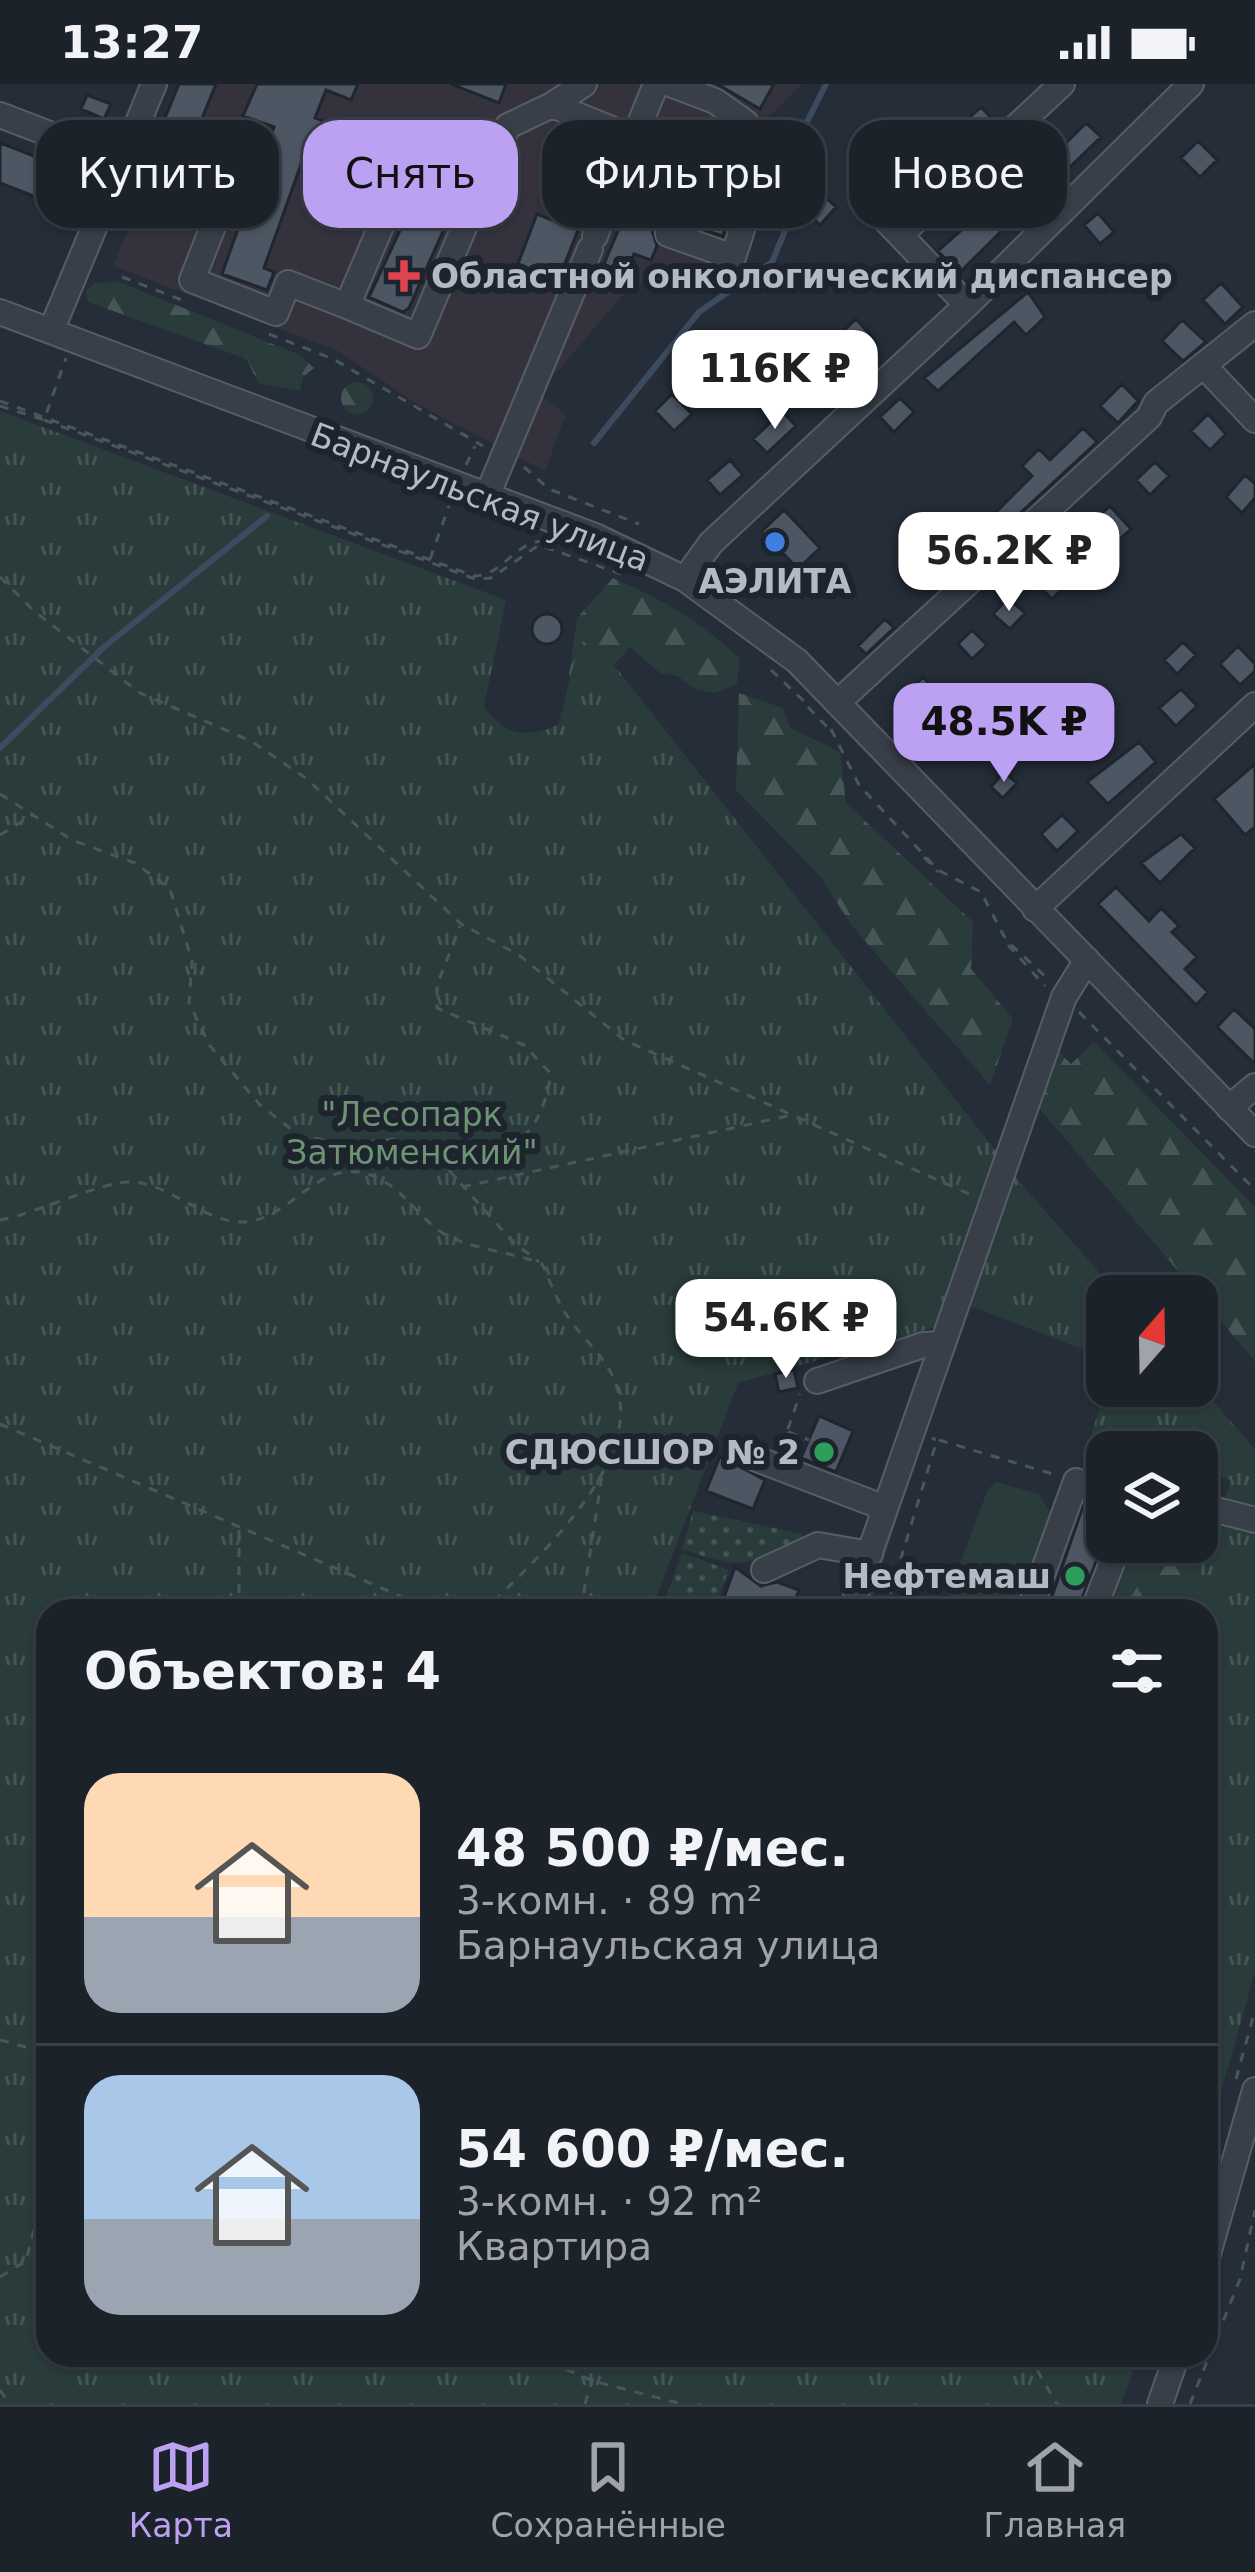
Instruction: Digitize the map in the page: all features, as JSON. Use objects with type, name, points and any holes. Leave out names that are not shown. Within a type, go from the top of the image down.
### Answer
[{"type":"street","points":[[141,120],[154,84]]},
{"type":"street","points":[[212,228],[192,280],[276,313],[288,283],[418,336],[508,126],[584,84]]},
{"type":"street","points":[[641,120],[656,84]]},
{"type":"street","points":[[668,234],[733,257],[753,201],[754,156],[746,123],[715,101],[670,84]]},
{"type":"street","points":[[900,235],[1062,84]]},
{"type":"street","points":[[686,579],[711,543],[967,305],[1191,84]]},
{"type":"street","points":[[552,105],[589,120]]},
{"type":"street","points":[[0,116],[36,130]]},
{"type":"street","points":[[62,335],[101,228]]},
{"type":"street","points":[[347,306],[379,228]]},
{"type":"street","points":[[487,496],[599,228]]},
{"type":"street","points":[[893,228],[967,305]]},
{"type":"street","name":"Барнаульская улица","points":[[0,312],[595,536],[686,579],[782,649],[838,702],[1255,1134]]},
{"type":"street","points":[[838,702],[1149,417],[1156,403],[1206,368],[1255,324]]},
{"type":"street","points":[[1206,368],[1255,420]]},
{"type":"street","points":[[1035,909],[1255,705]]},
{"type":"street","points":[[856,1592],[885,1508],[925,1436],[944,1344],[1064,997],[1087,960]]},
{"type":"street","points":[[1229,1108],[1255,1086]]},
{"type":"street","points":[[817,1382],[922,1345],[944,1344]]},
{"type":"street","points":[[741,1453],[885,1508]]},
{"type":"street","points":[[1033,1599],[1076,1481]]},
{"type":"street","points":[[1218,1510],[1255,1520]]},
{"type":"street","points":[[764,1570],[818,1545],[870,1554]]},
{"type":"street","points":[[1099,1599],[1112,1563]]},
{"type":"street","points":[[1218,2219],[1255,2090]]},
{"type":"street","points":[[1160,2404],[1173,2367]]},
{"type":"path","points":[[122,277],[185,302]]},
{"type":"path","points":[[269,334],[332,359],[494,452]]},
{"type":"path","points":[[45,419],[62,335]]},
{"type":"path","points":[[0,403],[482,577],[538,540],[636,579]]},
{"type":"path","points":[[463,472],[477,443]]},
{"type":"path","points":[[512,461],[549,489],[639,524]]},
{"type":"path","points":[[430,560],[453,495]]},
{"type":"path","points":[[0,577],[34,611],[140,693],[251,741],[307,779],[460,924],[519,955],[624,1040],[976,1197]]},
{"type":"path","points":[[762,663],[828,724],[859,785],[938,870],[982,892],[1006,940],[1052,988]]},
{"type":"path","points":[[0,794],[72,840],[135,863],[170,889],[192,961],[189,1003],[210,1046],[260,1106],[300,1136],[351,1144],[395,1138],[438,1158],[512,1241],[542,1264],[566,1314],[597,1352],[618,1391],[618,1425],[603,1475],[583,1599]]},
{"type":"path","points":[[0,835],[34,814]]},
{"type":"path","points":[[438,1158],[451,1150],[490,1151],[525,1138],[544,1110],[551,1074],[524,1045],[437,1008],[436,985],[460,924]]},
{"type":"path","points":[[1074,1008],[1255,1190]]},
{"type":"path","points":[[462,1187],[794,1114]]},
{"type":"path","points":[[0,1220],[34,1214],[126,1181],[153,1186],[222,1219],[249,1222],[275,1214],[318,1180],[355,1171],[391,1183],[451,1238],[542,1264]]},
{"type":"path","points":[[775,1464],[797,1397],[817,1382]]},
{"type":"path","points":[[0,1424],[407,1599]]},
{"type":"path","points":[[788,1431],[809,1440]]},
{"type":"path","points":[[888,1599],[925,1436],[1076,1481],[1086,1472]]},
{"type":"path","points":[[496,1599],[554,1541],[603,1475]]},
{"type":"path","points":[[239,1527],[239,1599]]},
{"type":"path","points":[[856,1592],[869,1599]]},
{"type":"path","points":[[0,2040],[36,2050]]},
{"type":"path","points":[[1218,2334],[1240,2279],[1255,2210]]},
{"type":"path","points":[[0,2277],[26,2261],[36,2222]]},
{"type":"path","points":[[560,2367],[592,2381],[682,2404]]},
{"type":"path","points":[[585,2404],[596,2367]]},
{"type":"path","points":[[1035,2367],[1057,2404]]},
{"type":"path","points":[[1190,2404],[1205,2367]]},
{"type":"path","points":[[0,2390],[10,2404]]},
{"type":"shaded area","name":"Областной онкологический диспансер","points":[[216,84],[803,84],[765,120],[542,120],[542,228],[753,228],[739,262],[647,282],[622,296],[538,394],[566,414],[545,471],[417,404],[338,351],[113,266],[129,228],[279,228],[279,120],[201,120]]},
{"type":"green space","points":[[119,282],[300,355],[314,368],[303,377],[300,391],[258,383],[247,359],[88,302],[86,290],[95,283]]},
{"type":"green space","points":[[357,382],[368,387],[373,398],[368,409],[357,414],[346,409],[341,398],[346,387]]},
{"type":"green space","name":"\"Лесопарк Затюменский\"","points":[[0,411],[506,600],[484,707],[508,729],[526,733],[558,725],[580,640],[603,651],[1025,1188],[1102,1275],[1086,1275],[1086,1351],[964,1303],[872,1599],[845,1599],[942,1325],[738,1383],[656,1599],[36,1599],[36,2367],[1135,2367],[1121,2404],[0,2404]]},
{"type":"green space","points":[[613,578],[709,632],[740,659],[737,684],[715,693],[694,689],[678,676],[660,673],[630,647],[606,674],[583,688],[569,676],[577,618]]},
{"type":"green space","points":[[739,693],[783,708],[790,728],[840,752],[846,803],[973,922],[971,969],[1013,1019],[990,1085],[852,926],[820,876],[736,790]]},
{"type":"green space","points":[[1094,1042],[1255,1207],[1255,1361],[1218,1318],[1218,1275],[1182,1275],[1033,1101],[1052,1045],[1071,1064]]},
{"type":"green space","points":[[1100,1407],[1218,1407],[1255,1449],[1255,1972],[1218,2103],[1218,1599],[1188,1599],[1201,1563],[1218,1563],[1218,1517],[1231,1481],[1218,1476],[1218,1431],[1092,1431]]},
{"type":"green space","points":[[996,1482],[1039,1494],[1051,1513],[1019,1599],[949,1599],[951,1587],[988,1489]]},
{"type":"green space","points":[[693,1511],[802,1534],[755,1560],[718,1560],[682,1549]]},
{"type":"green space","points":[[1218,1531],[1250,1536],[1213,1599],[1108,1599],[1121,1563],[1218,1563]]},
{"type":"green space","points":[[682,1553],[729,1570],[718,1599],[665,1599]]},
{"type":"building","points":[[179,84],[216,84],[201,120],[164,120]]},
{"type":"building","points":[[257,84],[358,84],[351,100],[326,90],[315,118],[320,120],[303,120],[303,159],[279,226],[279,120],[243,116]]},
{"type":"building","points":[[451,84],[506,84],[499,103]]},
{"type":"building","points":[[717,84],[774,84],[760,109]]},
{"type":"building","points":[[87,95],[111,104],[104,119],[81,109]]},
{"type":"building","points":[[981,107],[993,120],[967,120]]},
{"type":"building","points":[[1086,123],[1101,137],[1067,170],[1067,142]]},
{"type":"building","points":[[1198,141],[1217,160],[1200,177],[1181,158]]},
{"type":"building","points":[[0,143],[36,157],[36,197],[0,183]]},
{"type":"building","points":[[825,197],[836,207],[825,219]]},
{"type":"building","points":[[1098,213],[1114,232],[1100,244],[1084,225]]},
{"type":"building","points":[[537,214],[542,216],[542,228],[578,230],[555,289],[534,281],[531,290],[511,282]]},
{"type":"building","points":[[238,228],[278,228],[264,268],[274,272],[267,290],[222,274]]},
{"type":"building","points":[[401,228],[444,228],[409,308],[403,312],[369,297]]},
{"type":"building","points":[[619,228],[654,228],[657,246],[651,260],[634,254],[623,280],[601,271]]},
{"type":"building","points":[[697,228],[725,228],[723,236]]},
{"type":"building","points":[[964,228],[1005,228],[959,273],[938,251]]},
{"type":"building","points":[[1221,283],[1243,307],[1225,324],[1203,300]]},
{"type":"building","points":[[1028,292],[1045,317],[1026,335],[1014,322],[938,391],[924,378]]},
{"type":"building","points":[[856,319],[876,341],[850,365],[842,356],[809,387],[786,363],[803,346],[814,358]]},
{"type":"building","points":[[1182,320],[1206,342],[1183,361],[1162,341]]},
{"type":"building","points":[[1122,384],[1138,401],[1118,423],[1100,406]]},
{"type":"building","points":[[672,394],[692,414],[674,431],[655,411]]},
{"type":"building","points":[[900,398],[914,412],[894,432],[880,417]]},
{"type":"building","points":[[782,411],[796,426],[767,453],[753,439]]},
{"type":"building","points":[[1208,414],[1226,434],[1210,450],[1191,431]]},
{"type":"building","points":[[1083,428],[1097,442],[1000,532],[988,520],[1032,476],[1022,466],[1039,449],[1050,460]]},
{"type":"building","points":[[730,460],[743,475],[720,495],[707,480]]},
{"type":"building","points":[[1155,462],[1169,476],[1150,495],[1136,480]]},
{"type":"building","points":[[1245,475],[1255,484],[1255,498],[1242,513],[1226,497]]},
{"type":"building","points":[[1110,506],[1131,529],[1112,546],[1091,523]]},
{"type":"building","points":[[784,510],[820,548],[798,569],[762,531]]},
{"type":"building","points":[[967,526],[984,543],[952,576],[929,554],[941,542],[946,547]]},
{"type":"building","points":[[1056,555],[1076,575],[1052,599],[1032,579]]},
{"type":"building","points":[[1008,598],[1025,613],[1010,629],[993,614]]},
{"type":"building","points":[[547,614],[558,618],[562,629],[558,640],[547,644],[536,640],[532,629],[536,618]]},
{"type":"building","points":[[885,619],[894,628],[866,654],[858,646]]},
{"type":"building","points":[[972,630],[987,645],[972,659],[958,644]]},
{"type":"building","points":[[1183,642],[1196,655],[1177,674],[1164,660]]},
{"type":"building","points":[[1238,646],[1255,664],[1255,671],[1240,685],[1220,664]]},
{"type":"building","points":[[923,677],[941,695],[922,714],[904,696]]},
{"type":"building","points":[[1181,689],[1197,706],[1176,726],[1159,708]]},
{"type":"building","points":[[977,722],[993,739],[969,761],[953,744]]},
{"type":"building","points":[[1139,742],[1156,762],[1108,804],[1087,782]]},
{"type":"building","points":[[1255,764],[1255,827],[1245,835],[1214,799]]},
{"type":"building","points":[[1004,772],[1017,783],[1003,798],[991,787]]},
{"type":"building","points":[[1062,815],[1078,831],[1057,851],[1041,834]]},
{"type":"building","points":[[1181,834],[1195,848],[1160,883],[1141,863]]},
{"type":"building","points":[[1116,887],[1149,921],[1161,908],[1179,926],[1172,932],[1197,957],[1185,969],[1208,992],[1196,1005],[1098,904]]},
{"type":"building","points":[[1234,1009],[1255,1029],[1255,1064],[1217,1027]]},
{"type":"building","points":[[794,1370],[798,1388],[779,1392],[775,1374]]},
{"type":"building","name":"СДЮСШОР № 2","points":[[819,1416],[853,1431],[836,1472],[801,1458]]},
{"type":"building","points":[[720,1456],[765,1480],[753,1509],[706,1491]]},
{"type":"building","points":[[1086,1497],[1086,1563],[1095,1563],[1082,1599],[1051,1599]]},
{"type":"building","points":[[735,1567],[761,1586],[777,1582],[799,1590],[796,1599],[723,1599]]},
{"type":"waterway","points":[[594,443],[699,312],[772,262],[795,207],[805,126],[826,84]]},
{"type":"waterway","points":[[0,748],[104,647],[267,516]]},
{"type":"place","name":"Областной онкологический диспансер","points":[[404,276]]},
{"type":"place","name":"АЭЛИТА","points":[[775,542]]},
{"type":"place","name":"СДЮСШОР № 2","points":[[824,1452]]},
{"type":"place","name":"Нефтемаш","points":[[1075,1576]]}]
